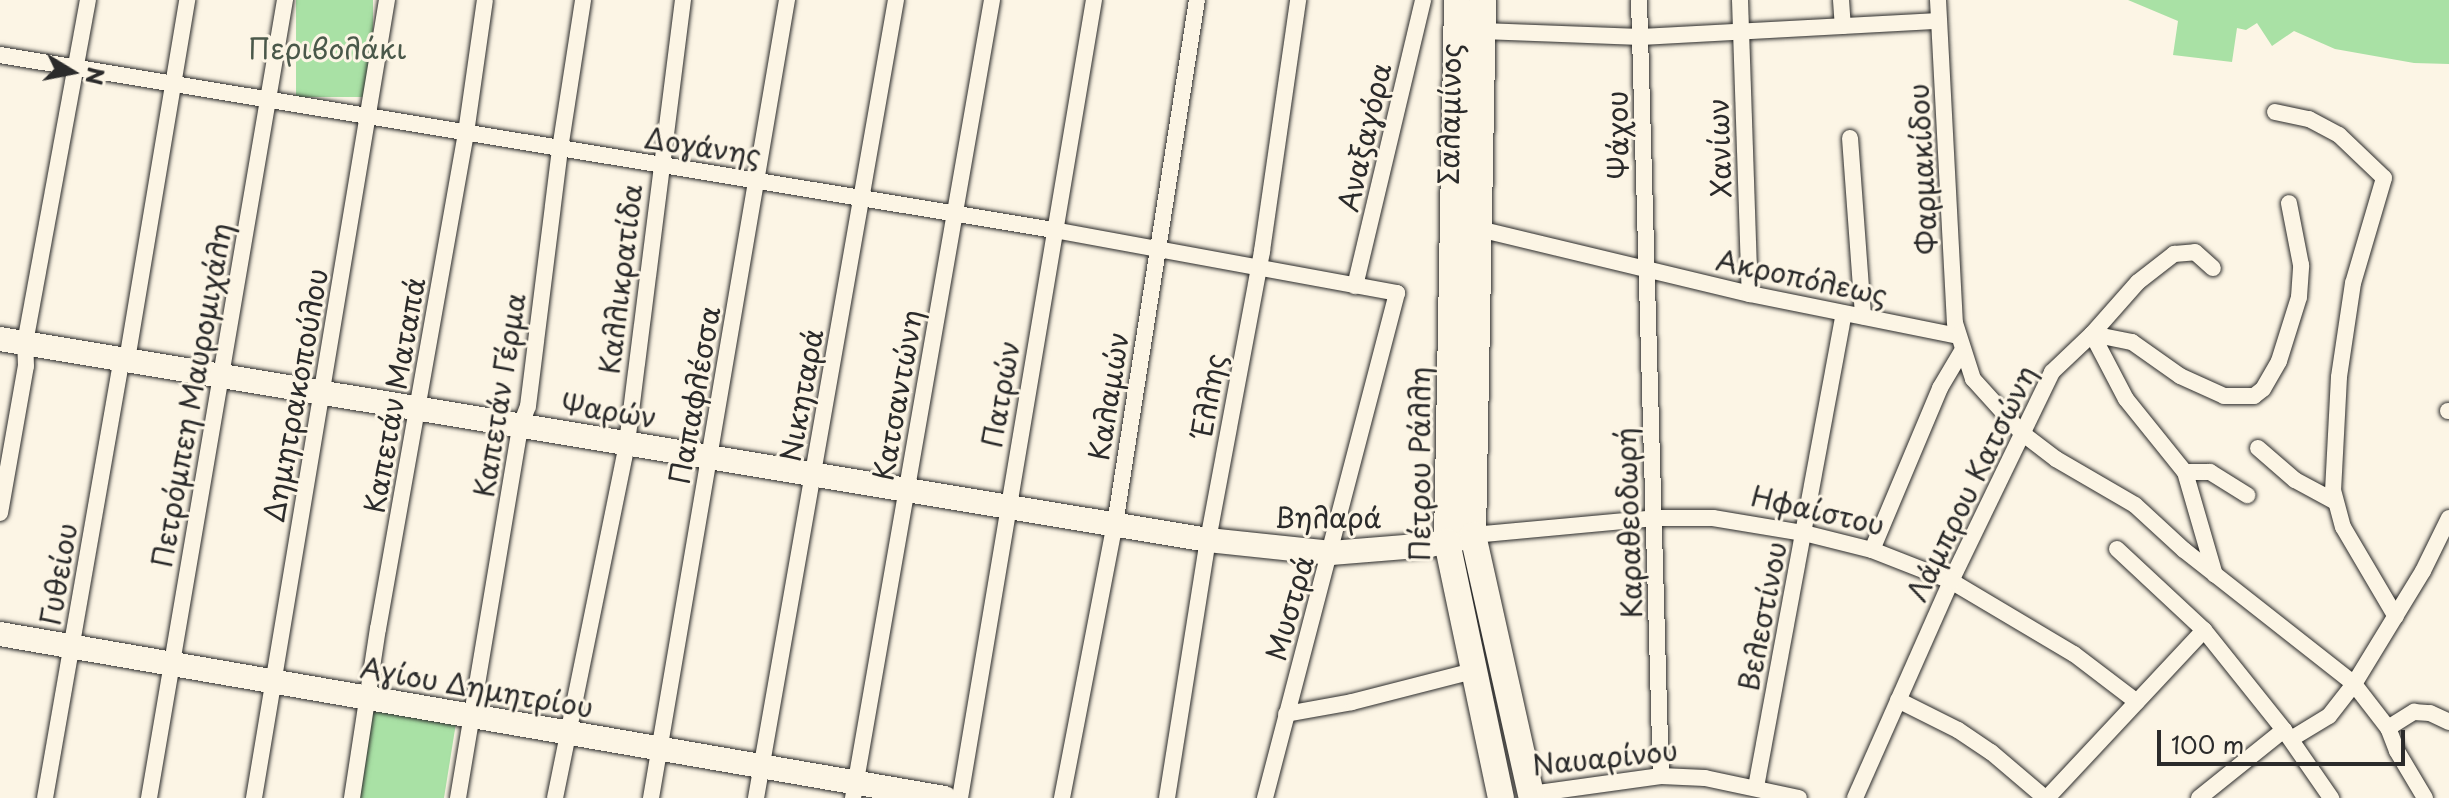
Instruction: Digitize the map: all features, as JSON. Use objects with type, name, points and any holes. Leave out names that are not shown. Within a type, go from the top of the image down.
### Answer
[{"type":"main road","name":"Σαλαμίνος","points":[[1453,219],[1457,0]]},
{"type":"main road","name":"Σαλαμίνος","points":[[1479,229],[1483,0]]},
{"type":"main road","name":"Πέτρου Ράλλη","points":[[1453,219],[1447,542],[1501,798]]},
{"type":"main road","name":"Πέτρου Ράλλη","points":[[1479,229],[1473,535],[1525,797]]},
{"type":"street","points":[[0,513],[26,366],[25,343],[88,0]]},
{"type":"street","name":"Γυθείου","points":[[45,798],[187,0]]},
{"type":"street","name":"Πετρόμπεη Μαυρομιχάλη","points":[[149,798],[285,0]]},
{"type":"street","name":"Δημητρακοπούλου","points":[[254,798],[387,0]]},
{"type":"street","name":"Καπετάν Ματαπά","points":[[352,798],[366,699],[466,133],[485,0]]},
{"type":"street","name":"Καπετάν Γέρμα","points":[[458,798],[520,427],[528,406],[560,149],[583,0]]},
{"type":"street","name":"Καλλικρατίδα","points":[[555,798],[627,443],[683,0]]},
{"type":"street","name":"Παπαφλέσσα","points":[[651,798],[787,0]]},
{"type":"street","name":"Νικηταρά","points":[[756,798],[896,0]]},
{"type":"street","name":"Κατσαντώνη","points":[[854,790],[992,0]]},
{"type":"street","name":"Πατρών","points":[[960,798],[1094,0]]},
{"type":"street","name":"Καλαμών","points":[[1062,798],[1115,524],[1197,0]]},
{"type":"street","name":"Έλλης","points":[[1167,798],[1208,540],[1259,266],[1298,0]]},
{"type":"street","name":"Αναξαγόρα","points":[[1355,286],[1423,0]]},
{"type":"street","points":[[1457,0],[1482,31],[1641,37],[1939,21]]},
{"type":"street","name":"Ψάχου","points":[[1639,0],[1646,269]]},
{"type":"street","name":"Χανίων","points":[[1740,0],[1750,294]]},
{"type":"street","points":[[1841,0],[1843,26]]},
{"type":"street","name":"Φαρμακίδου","points":[[1938,0],[1960,343]]},
{"type":"street","name":"Δογάνης","points":[[0,55],[1054,230],[1397,293]]},
{"type":"street","points":[[2275,112],[2309,119],[2339,135],[2384,178],[2360,256],[2348,314],[2333,443],[2334,501],[2343,527],[2396,617]]},
{"type":"street","points":[[1850,138],[1863,317]]},
{"type":"street","points":[[2092,334],[2132,342],[2180,376],[2224,396],[2254,396],[2263,389],[2279,361],[2299,297],[2301,265],[2289,203]]},
{"type":"street","name":"Ακροπόλεως","points":[[1479,229],[1750,294],[1863,317],[1960,343]]},
{"type":"street","name":"Λάμπρου Κατσώνη","points":[[1855,798],[1951,581],[2052,372],[2092,334],[2138,282],[2174,254],[2195,252],[2213,268]]},
{"type":"street","name":"Καραθεοδωρή","points":[[1646,269],[1661,776]]},
{"type":"street","name":"Μυστρά","points":[[1265,798],[1397,293]]},
{"type":"street","name":"Βελεστίνου","points":[[1756,787],[1844,314]]},
{"type":"street","points":[[2092,334],[2126,399],[2185,472],[2215,575]]},
{"type":"street","name":"Ψαρών","points":[[0,339],[220,373],[520,427],[1208,540]]},
{"type":"street","points":[[1960,343],[1973,379],[2022,433],[2056,459],[2135,505],[2215,575],[2354,684],[2388,728],[2397,751],[2425,798]]},
{"type":"street","points":[[1872,550],[1960,343]]},
{"type":"street","points":[[2258,448],[2295,480],[2334,501]]},
{"type":"street","points":[[2185,472],[2210,472],[2247,495]]},
{"type":"street","name":"Ηφαίστου","points":[[1447,542],[1473,535],[1655,518],[1713,518],[1804,533],[1872,550],[1951,581],[2074,654],[2137,702]]},
{"type":"street","points":[[2206,796],[2288,735],[2329,716],[2354,684],[2396,617],[2449,520]]},
{"type":"street","name":"Βηλαρά","points":[[1208,540],[1331,553],[1447,542]]},
{"type":"street","points":[[2117,549],[2204,630],[2288,735],[2331,798]]},
{"type":"street","points":[[1898,700],[1958,730],[1991,752],[2046,798],[2204,630]]},
{"type":"street","name":"Αγίου Δημητρίου","points":[[0,634],[761,766],[854,790],[945,798]]},
{"type":"street","points":[[1286,714],[1352,702],[1473,671]]},
{"type":"street","points":[[2388,728],[2414,712],[2430,713],[2449,722]]},
{"type":"street","name":"Ναυαρίνου","points":[[1525,797],[1661,776],[1756,787],[1799,798]]},
{"type":"green space","name":"Περιβολάκι","points":[[296,0],[373,0],[373,97],[296,97]]},
{"type":"green space","points":[[2128,0],[2449,0],[2449,64],[2414,63],[2335,49],[2294,31],[2272,46],[2257,23],[2246,30],[2237,28],[2232,62],[2173,55],[2178,21]]},
{"type":"green space","points":[[373,709],[456,723],[444,798],[359,798]]}]
